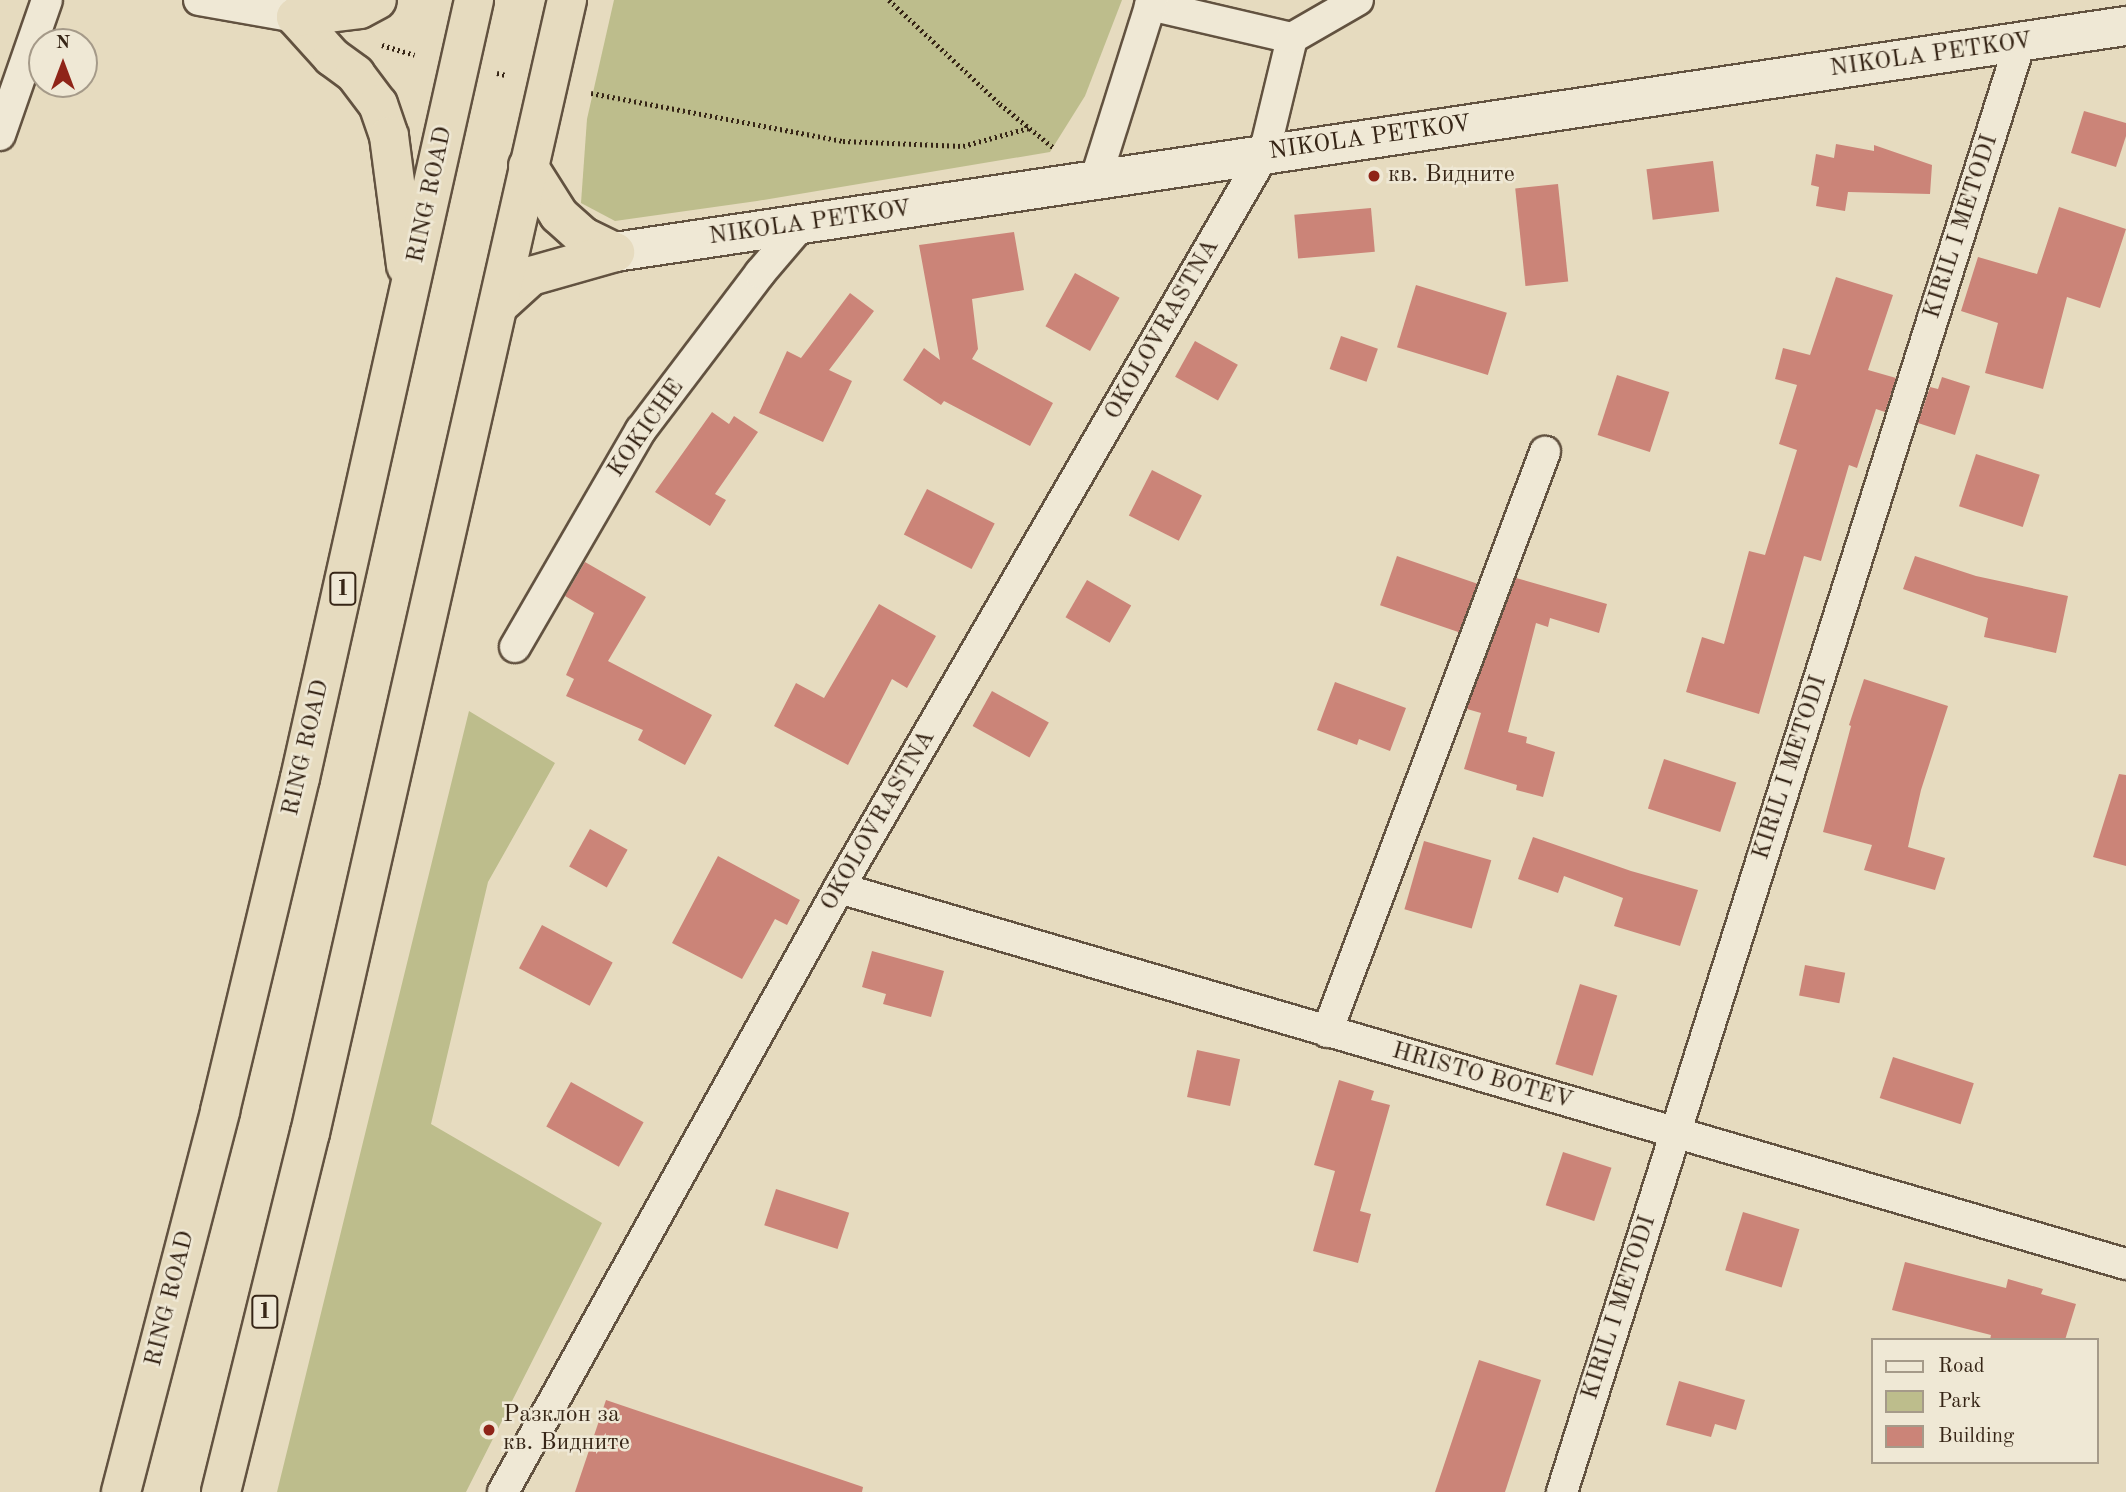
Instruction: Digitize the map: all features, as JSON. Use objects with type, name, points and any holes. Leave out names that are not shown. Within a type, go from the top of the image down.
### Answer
[{"type":"highway","points":[[296,17],[360,9],[377,0]]},
{"type":"highway","name":"RING ROAD","points":[[121,1492],[220,1111],[297,791],[474,0]]},
{"type":"highway","name":"1","points":[[221,1492],[310,1133],[498,306],[527,166],[567,0]]},
{"type":"highway","points":[[296,17],[332,57],[355,74],[378,104],[389,136],[410,291]]},
{"type":"highway","points":[[527,166],[559,215],[582,236],[615,252]]},
{"type":"highway","points":[[498,306],[531,276],[615,252]]},
{"type":"street","points":[[0,135],[47,0]]},
{"type":"street","points":[[199,0],[296,17]]},
{"type":"street","points":[[1095,181],[1151,2],[1292,37],[1358,0]]},
{"type":"street","name":"NIKOLA PETKOV","points":[[615,252],[2126,26]]},
{"type":"street","name":"OKOLOVRASTNA","points":[[503,1492],[839,888],[1264,154],[1292,37]]},
{"type":"street","name":"KIRIL I METODI","points":[[1562,1492],[2020,43]]},
{"type":"street","name":"KOKICHE","points":[[515,647],[641,430],[760,273],[801,225]]},
{"type":"street","points":[[1326,1032],[1545,452]]},
{"type":"street","name":"HRISTO BOTEV","points":[[839,888],[2126,1264]]},
{"type":"path","points":[[889,0],[1029,128],[1095,181]]},
{"type":"path","points":[[591,93],[843,141],[962,146],[1029,128]]},
{"type":"green space","points":[[614,0],[1122,0],[1085,96],[1050,152],[757,201],[615,221],[581,203],[587,119]]},
{"type":"green space","points":[[469,711],[555,763],[488,882],[431,1124],[602,1223],[466,1492],[277,1492]]},
{"type":"building","points":[[2084,111],[2126,123],[2126,136],[2116,167],[2071,153]]},
{"type":"building","points":[[1836,144],[1874,151],[1874,145],[1932,165],[1930,194],[1848,192],[1845,211],[1816,206],[1819,187],[1811,185],[1816,154],[1834,158]]},
{"type":"building","points":[[1713,161],[1719,212],[1653,220],[1646,169]]},
{"type":"building","points":[[1558,184],[1568,281],[1525,286],[1515,188]]},
{"type":"building","points":[[2059,207],[2126,229],[2100,308],[2067,297],[2043,389],[1985,373],[1998,323],[1961,311],[1978,257],[2037,274]]},
{"type":"building","points":[[1371,208],[1375,252],[1298,259],[1294,215]]},
{"type":"building","points":[[1014,232],[1024,290],[972,299],[978,349],[972,359],[1053,403],[1030,446],[944,401],[941,405],[903,380],[924,348],[940,360],[919,245]]},
{"type":"building","points":[[1075,273],[1120,298],[1090,351],[1045,326]]},
{"type":"building","points":[[1836,277],[1893,295],[1868,370],[1896,378],[1885,412],[1876,409],[1857,468],[1849,465],[1821,561],[1804,556],[1759,714],[1686,692],[1702,637],[1724,644],[1749,551],[1765,555],[1797,450],[1779,444],[1797,385],[1775,379],[1783,348],[1810,355]]},
{"type":"building","points":[[1416,285],[1507,313],[1488,375],[1397,347]]},
{"type":"building","points":[[850,293],[874,311],[829,370],[852,381],[823,442],[759,413],[787,351],[801,358]]},
{"type":"building","points":[[1341,336],[1378,349],[1366,382],[1330,369]]},
{"type":"building","points":[[1195,341],[1238,365],[1218,401],[1175,377]]},
{"type":"building","points":[[1617,375],[1669,392],[1650,452],[1598,435]]},
{"type":"building","points":[[1942,377],[1970,386],[1955,435],[1918,423],[1930,387],[1938,389]]},
{"type":"building","points":[[712,412],[729,424],[734,416],[758,432],[715,494],[726,500],[710,526],[655,492]]},
{"type":"building","points":[[1976,454],[2040,475],[2023,527],[1959,506]]},
{"type":"building","points":[[1152,470],[1202,495],[1179,541],[1129,515]]},
{"type":"building","points":[[927,489],[995,524],[972,569],[904,534]]},
{"type":"building","points":[[1397,556],[1477,584],[1460,633],[1380,605]]},
{"type":"building","points":[[1915,556],[1976,576],[2068,596],[2056,653],[1984,637],[1988,618],[1903,589]]},
{"type":"building","points":[[585,562],[646,597],[608,661],[712,715],[685,765],[638,740],[643,730],[566,696],[574,679],[566,675],[594,613],[565,596]]},
{"type":"building","points":[[1516,578],[1607,604],[1599,633],[1550,618],[1548,627],[1536,623],[1508,732],[1527,737],[1526,743],[1555,752],[1543,797],[1516,790],[1517,785],[1464,769],[1481,713],[1467,709],[1468,705]]},
{"type":"building","points":[[1087,580],[1131,606],[1110,643],[1066,617]]},
{"type":"building","points":[[879,604],[936,636],[907,688],[892,679],[848,765],[774,726],[796,683],[824,698]]},
{"type":"building","points":[[1864,679],[1948,706],[1921,790],[1908,847],[1945,858],[1935,890],[1864,870],[1872,845],[1823,832],[1851,726],[1849,725]]},
{"type":"building","points":[[1335,682],[1406,708],[1390,751],[1359,739],[1357,745],[1317,730]]},
{"type":"building","points":[[992,691],[1049,723],[1029,757],[973,726]]},
{"type":"building","points":[[1664,759],[1736,782],[1720,832],[1648,808]]},
{"type":"building","points":[[2119,774],[2126,775],[2126,866],[2093,857]]},
{"type":"building","points":[[590,829],[628,850],[607,887],[569,867]]},
{"type":"building","points":[[1533,837],[1631,871],[1698,890],[1680,946],[1614,926],[1623,898],[1564,876],[1558,893],[1518,879]]},
{"type":"building","points":[[1424,841],[1491,860],[1472,929],[1404,909]]},
{"type":"building","points":[[718,856],[800,900],[787,925],[775,919],[742,979],[672,943]]},
{"type":"building","points":[[542,925],[613,963],[590,1006],[519,968]]},
{"type":"building","points":[[872,951],[944,971],[931,1017],[883,1004],[886,994],[862,987]]},
{"type":"building","points":[[1805,965],[1845,973],[1839,1003],[1799,995]]},
{"type":"building","points":[[1580,984],[1617,995],[1593,1076],[1555,1064]]},
{"type":"building","points":[[1197,1050],[1240,1059],[1230,1106],[1187,1097]]},
{"type":"building","points":[[1893,1057],[1974,1083],[1961,1124],[1880,1098]]},
{"type":"building","points":[[1339,1080],[1374,1091],[1371,1100],[1390,1105],[1360,1211],[1371,1214],[1358,1263],[1313,1251],[1335,1171],[1314,1165]]},
{"type":"building","points":[[571,1082],[644,1122],[619,1167],[546,1127]]},
{"type":"building","points":[[1563,1152],[1612,1168],[1594,1221],[1546,1205]]},
{"type":"building","points":[[776,1189],[849,1213],[837,1249],[764,1225]]},
{"type":"building","points":[[1743,1212],[1799,1229],[1782,1288],[1725,1270]]},
{"type":"building","points":[[1905,1262],[2006,1288],[2008,1279],[2043,1289],[2041,1294],[2076,1304],[2066,1338],[1990,1338],[1991,1335],[1892,1310]]},
{"type":"building","points":[[1479,1360],[1541,1380],[1505,1492],[1435,1492]]},
{"type":"building","points":[[1679,1381],[1745,1400],[1736,1430],[1715,1424],[1711,1437],[1666,1425]]},
{"type":"building","points":[[606,1400],[863,1487],[862,1492],[575,1492]]},
{"type":"place","name":"кв. Видните","points":[[1374,176]]},
{"type":"place","name":"Разклон за кв. Видните","points":[[489,1430]]}]
